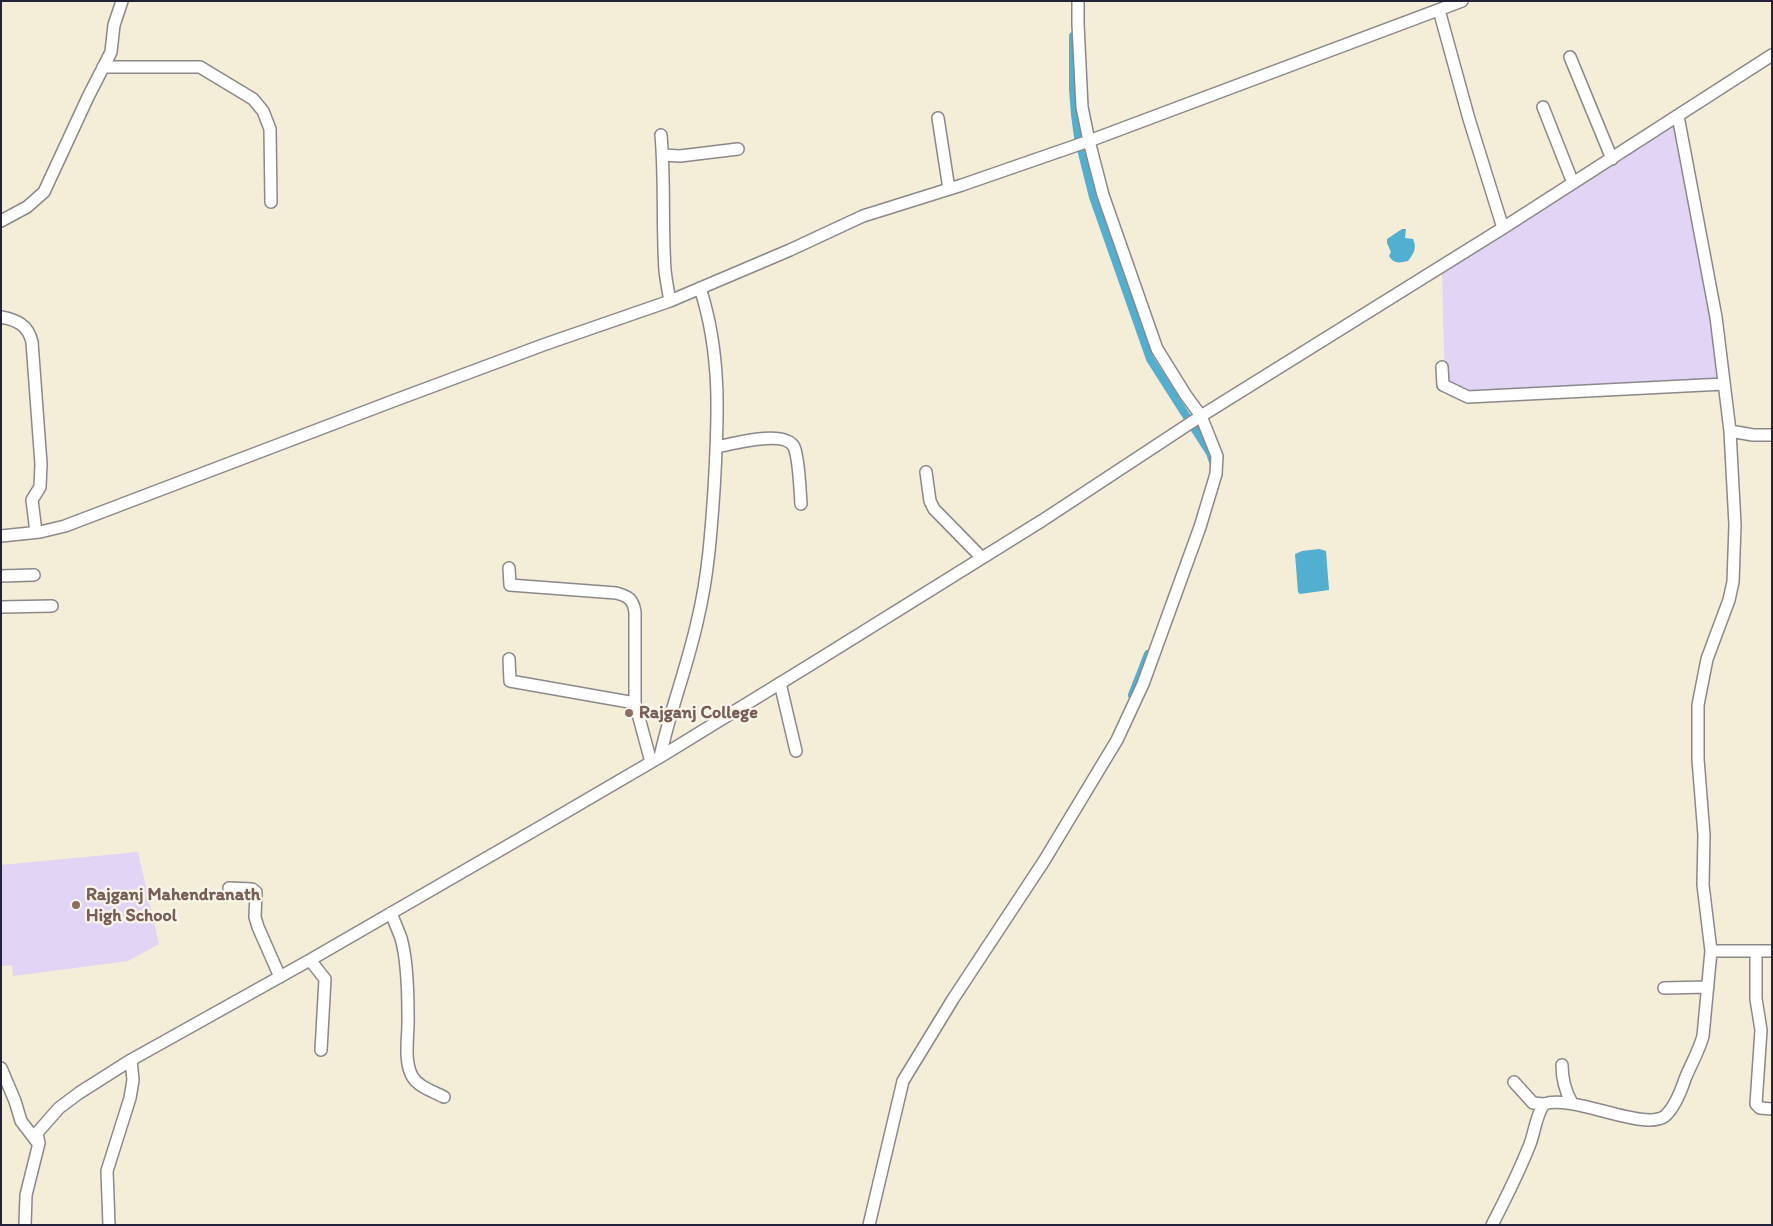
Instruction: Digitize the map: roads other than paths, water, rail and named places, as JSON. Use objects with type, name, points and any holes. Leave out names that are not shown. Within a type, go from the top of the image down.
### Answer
[{"type":"street","points":[[1,221],[27,207],[44,192],[111,52],[114,25],[122,1]]},
{"type":"street","points":[[868,1225],[903,1081],[953,999],[1088,790],[1117,740],[1143,684],[1200,527],[1216,474],[1216,456],[1195,420],[1185,394],[1157,349],[1083,143],[1078,1]]},
{"type":"street","points":[[1,536],[65,526],[402,397],[670,301],[790,250],[863,216],[949,190],[1083,143],[1462,1]]},
{"type":"street","points":[[1439,10],[1469,119],[1503,228]]},
{"type":"street","points":[[25,1225],[26,1195],[38,1143],[37,1133],[59,1108],[79,1093],[131,1060],[310,960],[655,759],[780,683],[982,558],[1195,420],[1503,228],[1772,55]]},
{"type":"street","points":[[1570,57],[1612,159]]},
{"type":"street","points":[[103,67],[200,67],[253,99],[263,111],[270,129],[271,202]]},
{"type":"street","points":[[1543,107],[1573,183]]},
{"type":"street","points":[[1514,1082],[1533,1103],[1572,1103],[1588,1108],[1651,1120],[1663,1118],[1669,1112],[1680,1093],[1700,1046],[1711,951],[1703,885],[1704,835],[1697,728],[1701,683],[1707,659],[1729,600],[1733,582],[1735,525],[1730,431],[1716,317],[1678,116]]},
{"type":"street","points":[[938,118],[949,190]]},
{"type":"street","points":[[661,135],[664,155],[662,192],[665,272],[670,301]]},
{"type":"street","points":[[664,155],[680,156],[738,148]]},
{"type":"street","points":[[655,759],[693,637],[709,558],[717,447],[717,372],[700,288]]},
{"type":"street","points":[[1,317],[15,320],[22,324],[29,332],[32,342],[42,464],[40,487],[32,500],[36,532]]},
{"type":"street","points":[[1442,367],[1443,385],[1468,397],[1724,384]]},
{"type":"street","points":[[1730,431],[1753,435],[1772,435]]},
{"type":"street","points":[[717,447],[772,438],[789,442],[794,446],[796,454],[802,504]]},
{"type":"street","points":[[926,472],[930,501],[934,509],[982,558]]},
{"type":"street","points":[[510,568],[510,585],[616,593],[630,598],[635,612],[635,703],[655,759]]},
{"type":"street","points":[[1,576],[34,575]]},
{"type":"street","points":[[1,608],[52,606]]},
{"type":"street","points":[[509,659],[510,681],[635,703]]},
{"type":"street","points":[[780,683],[796,751]]},
{"type":"street","points":[[229,888],[252,889],[256,892],[255,917],[280,977]]},
{"type":"street","points":[[391,913],[400,936],[403,953],[408,1009],[407,1057],[409,1068],[419,1084],[444,1097]]},
{"type":"street","points":[[1711,951],[1772,951]]},
{"type":"street","points":[[1756,951],[1756,994],[1761,1030],[1756,1104],[1760,1108],[1772,1109]]},
{"type":"street","points":[[310,960],[325,979],[321,1050]]},
{"type":"street","points":[[1664,988],[1708,988]]},
{"type":"street","points":[[109,1225],[107,1171],[109,1159],[122,1128],[130,1098],[133,1080],[131,1060]]},
{"type":"street","points":[[1562,1065],[1562,1079],[1572,1103]]},
{"type":"street","points":[[1,1068],[21,1121],[38,1143]]},
{"type":"street","points":[[1492,1225],[1521,1165],[1535,1130],[1539,1113],[1544,1104]]},
{"type":"water","points":[[1402,229],[1406,229],[1405,238],[1413,239],[1415,248],[1408,261],[1397,262],[1389,256],[1391,252],[1387,239]]},
{"type":"water","points":[[1319,549],[1326,551],[1329,590],[1300,594],[1298,592],[1295,554],[1302,551]]},
{"type":"waterway","points":[[1073,36],[1075,115],[1078,137],[1093,197],[1150,359],[1210,453],[1213,462]]},
{"type":"waterway","points":[[1132,695],[1148,654]]},
{"type":"place","name":"Rajganj College","points":[[629,713]]},
{"type":"place","name":"Rajganj Mahendranath High School","points":[[76,905]]}]
